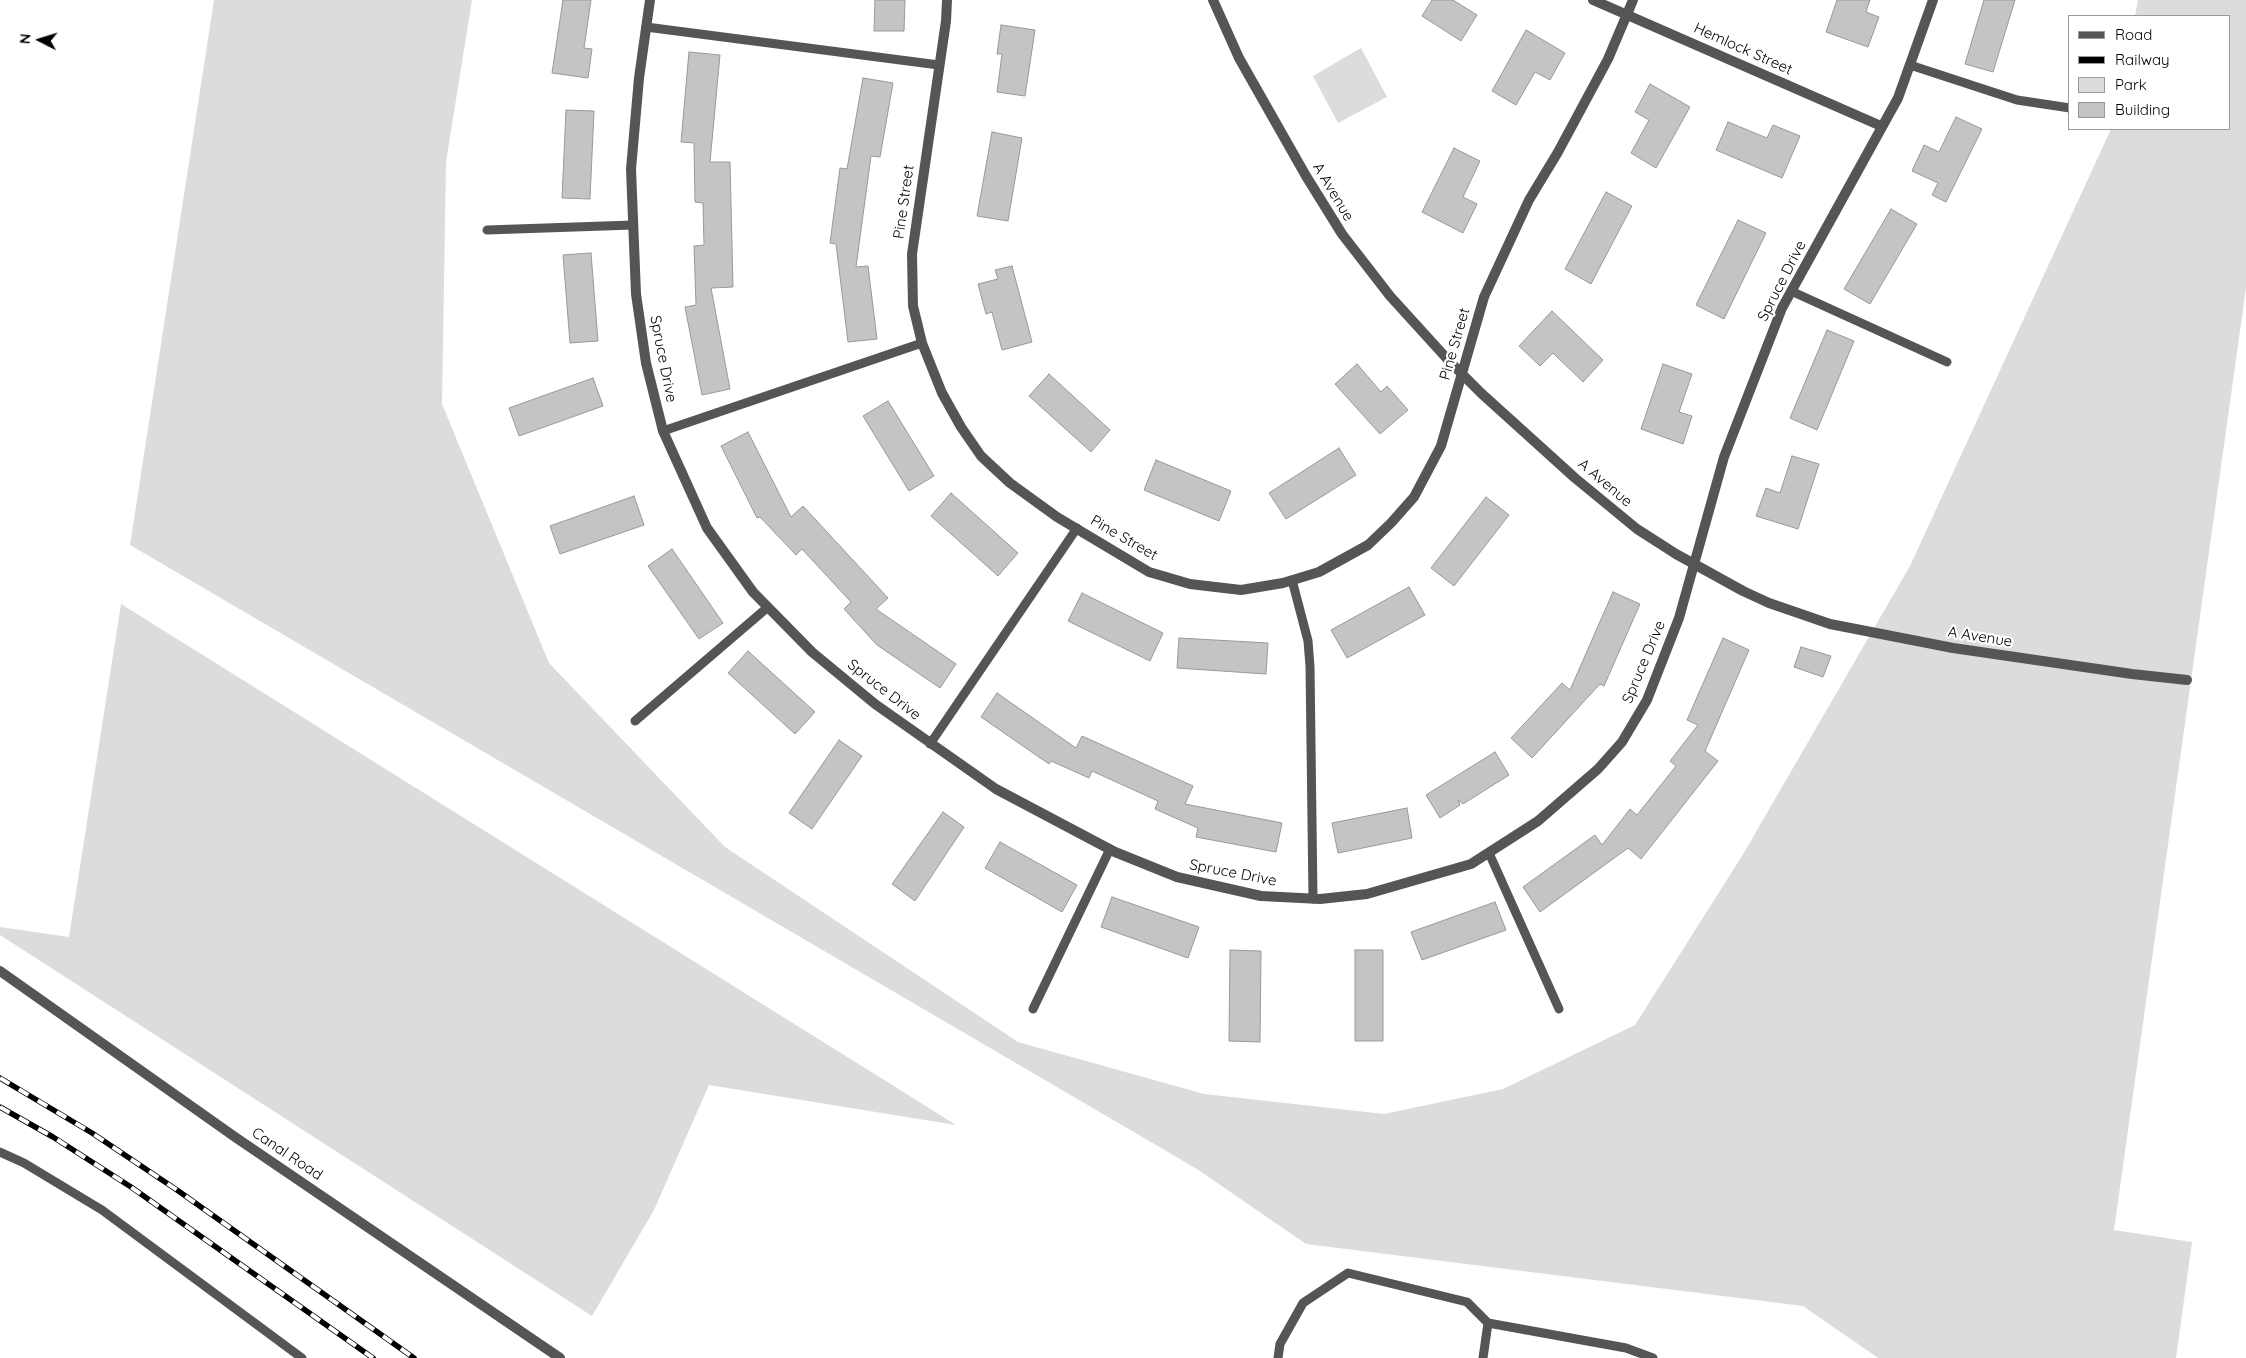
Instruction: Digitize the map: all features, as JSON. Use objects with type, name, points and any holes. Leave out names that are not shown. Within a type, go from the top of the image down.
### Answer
[{"type":"street","name":"Spruce Drive","points":[[650,0],[639,78],[631,169],[637,304],[646,363],[663,431],[707,528],[754,592],[819,657],[875,704],[996,788],[1110,849],[1176,877],[1261,896],[1313,899],[1367,894],[1471,864],[1538,821],[1598,769],[1622,742],[1647,700],[1679,618],[1724,457],[1782,308],[1898,98],[1933,0]]},
{"type":"street","name":"Pine Street","points":[[948,0],[912,254],[913,306],[922,343],[942,393],[961,427],[982,456],[1010,483],[1077,528],[1149,572],[1190,584],[1241,590],[1292,580],[1319,572],[1368,545],[1414,497],[1442,446],[1484,297],[1529,200],[1558,152],[1604,67],[1633,0]]},
{"type":"street","name":"A Avenue","points":[[1213,0],[1239,58],[1306,176],[1342,234],[1390,296],[1462,375],[1575,478],[1637,529],[1694,564],[1769,604],[1830,624],[1953,648],[2132,674],[2187,680]]},
{"type":"street","name":"Hemlock Street","points":[[1593,0],[1881,126]]},
{"type":"street","name":"Canal Road","points":[[0,971],[243,1142],[560,1358]]},
{"type":"lane","points":[[646,27],[939,65]]},
{"type":"lane","points":[[1910,65],[2017,100],[2068,108]]},
{"type":"lane","points":[[488,230],[633,224]]},
{"type":"lane","points":[[1792,291],[1947,362]]},
{"type":"lane","points":[[663,431],[922,343]]},
{"type":"lane","points":[[930,744],[1077,528]]},
{"type":"lane","points":[[1292,580],[1308,641],[1310,666],[1313,899]]},
{"type":"lane","points":[[635,721],[768,607]]},
{"type":"lane","points":[[1033,1009],[1110,849]]},
{"type":"lane","points":[[1489,853],[1559,1009]]},
{"type":"lane","points":[[0,1152],[24,1163],[102,1210],[302,1358]]},
{"type":"lane","points":[[1278,1358],[1280,1344],[1303,1304],[1348,1273],[1467,1302],[1488,1323],[1626,1348],[1653,1358]]},
{"type":"lane","points":[[1483,1358],[1488,1323]]},
{"type":"green space","points":[[214,0],[472,0],[446,162],[442,404],[549,663],[725,847],[1018,1042],[1204,1094],[1384,1114],[1503,1089],[1635,1025],[1742,856],[1910,566],[2111,130],[2231,130],[2231,15],[2135,15],[2138,0],[2246,0],[2246,288],[2114,1230],[2192,1242],[2176,1358],[1878,1358],[1803,1306],[1306,1244],[1197,1169],[130,545]]},
{"type":"green space","points":[[1361,48],[1387,97],[1338,123],[1313,76]]},
{"type":"green space","points":[[121,604],[956,1125],[709,1085],[654,1210],[592,1316],[0,935],[0,927],[69,937]]},
{"type":"building","points":[[563,0],[591,0],[584,48],[592,49],[588,78],[552,73]]},
{"type":"building","points":[[875,0],[905,0],[904,31],[874,31]]},
{"type":"building","points":[[1432,0],[1453,0],[1477,15],[1461,41],[1422,16]]},
{"type":"building","points":[[1837,0],[1870,0],[1866,12],[1879,17],[1868,47],[1826,32]]},
{"type":"building","points":[[1984,0],[2015,0],[1993,72],[1965,64]]},
{"type":"building","points":[[1001,25],[1035,30],[1025,96],[997,92],[1002,54],[997,54]]},
{"type":"building","points":[[1526,30],[1565,53],[1550,80],[1535,72],[1516,105],[1492,91]]},
{"type":"building","points":[[689,52],[720,55],[710,162],[730,162],[733,287],[711,288],[730,389],[702,395],[685,307],[696,305],[694,246],[704,245],[703,203],[695,202],[694,143],[681,142]]},
{"type":"building","points":[[863,78],[893,83],[880,157],[871,156],[856,267],[868,266],[877,339],[848,342],[836,244],[830,243],[840,168],[847,169]]},
{"type":"building","points":[[1650,84],[1690,107],[1656,168],[1631,153],[1649,120],[1635,112]]},
{"type":"building","points":[[566,110],[594,111],[590,199],[562,198]]},
{"type":"building","points":[[1956,117],[1982,129],[1946,202],[1932,195],[1938,183],[1912,171],[1924,145],[1939,152]]},
{"type":"building","points":[[1728,122],[1767,138],[1773,125],[1800,136],[1782,178],[1716,150]]},
{"type":"building","points":[[992,132],[1022,138],[1008,221],[977,216]]},
{"type":"building","points":[[1454,148],[1480,161],[1463,197],[1477,204],[1463,233],[1422,212]]},
{"type":"building","points":[[1606,192],[1632,206],[1591,284],[1565,269]]},
{"type":"building","points":[[1891,209],[1917,224],[1870,304],[1844,289]]},
{"type":"building","points":[[1738,220],[1766,233],[1724,319],[1696,305]]},
{"type":"building","points":[[591,253],[598,341],[570,343],[563,255]]},
{"type":"building","points":[[1012,266],[1032,342],[1002,350],[992,312],[986,314],[978,284],[998,279],[995,270]]},
{"type":"building","points":[[1552,311],[1603,360],[1583,382],[1553,353],[1540,366],[1519,346]]},
{"type":"building","points":[[1827,330],[1854,341],[1817,430],[1790,418]]},
{"type":"building","points":[[1357,364],[1381,392],[1387,386],[1408,410],[1380,434],[1335,384]]},
{"type":"building","points":[[1663,364],[1692,374],[1679,412],[1692,416],[1683,444],[1641,429]]},
{"type":"building","points":[[1049,374],[1110,430],[1091,452],[1029,396]]},
{"type":"building","points":[[593,378],[603,406],[519,436],[509,408]]},
{"type":"building","points":[[888,401],[934,476],[909,491],[863,416]]},
{"type":"building","points":[[748,432],[791,517],[803,506],[888,598],[876,609],[956,664],[940,688],[877,645],[844,609],[851,602],[802,549],[796,555],[760,517],[757,518],[721,446]]},
{"type":"building","points":[[1339,448],[1356,475],[1286,519],[1269,493]]},
{"type":"building","points":[[1792,456],[1819,464],[1798,529],[1756,516],[1766,488],[1780,493]]},
{"type":"building","points":[[1156,460],[1231,491],[1219,521],[1144,490]]},
{"type":"building","points":[[951,493],[1018,553],[998,576],[931,516]]},
{"type":"building","points":[[634,496],[644,525],[560,554],[550,526]]},
{"type":"building","points":[[1486,497],[1509,515],[1454,586],[1431,568]]},
{"type":"building","points":[[672,549],[723,623],[699,639],[648,566]]},
{"type":"building","points":[[1409,587],[1425,615],[1347,658],[1331,630]]},
{"type":"building","points":[[1613,592],[1640,604],[1604,686],[1600,684],[1532,758],[1511,738],[1562,683],[1570,690]]},
{"type":"building","points":[[1082,593],[1163,633],[1150,661],[1068,621]]},
{"type":"building","points":[[1179,638],[1268,643],[1266,674],[1177,668]]},
{"type":"building","points":[[1723,638],[1749,650],[1705,751],[1718,761],[1641,859],[1628,848],[1540,912],[1523,887],[1595,835],[1602,845],[1630,809],[1637,815],[1676,766],[1670,761],[1698,725],[1687,720]]},
{"type":"building","points":[[1801,647],[1831,656],[1823,677],[1794,667]]},
{"type":"building","points":[[748,651],[815,712],[795,734],[728,673]]},
{"type":"building","points":[[997,693],[1076,748],[1082,736],[1193,786],[1185,804],[1282,823],[1276,852],[1196,837],[1198,828],[1155,809],[1158,801],[1092,771],[1089,778],[1051,761],[1049,764],[981,717]]},
{"type":"building","points":[[839,740],[862,756],[812,829],[789,813]]},
{"type":"building","points":[[1495,752],[1509,775],[1463,804],[1458,800],[1460,805],[1440,818],[1426,795]]},
{"type":"building","points":[[1407,808],[1412,838],[1338,853],[1332,823]]},
{"type":"building","points":[[943,812],[964,827],[915,901],[892,884]]},
{"type":"building","points":[[1000,842],[1077,885],[1062,912],[985,868]]},
{"type":"building","points":[[1112,897],[1199,927],[1188,958],[1101,927]]},
{"type":"building","points":[[1495,902],[1506,930],[1422,960],[1411,932]]},
{"type":"building","points":[[1230,950],[1261,951],[1260,1042],[1229,1041]]},
{"type":"building","points":[[1355,950],[1383,950],[1383,1041],[1355,1041]]},
{"type":"railway","points":[[0,1078],[92,1133],[177,1190],[414,1358]]},
{"type":"railway","points":[[0,1107],[53,1137],[131,1187],[373,1358]]}]
